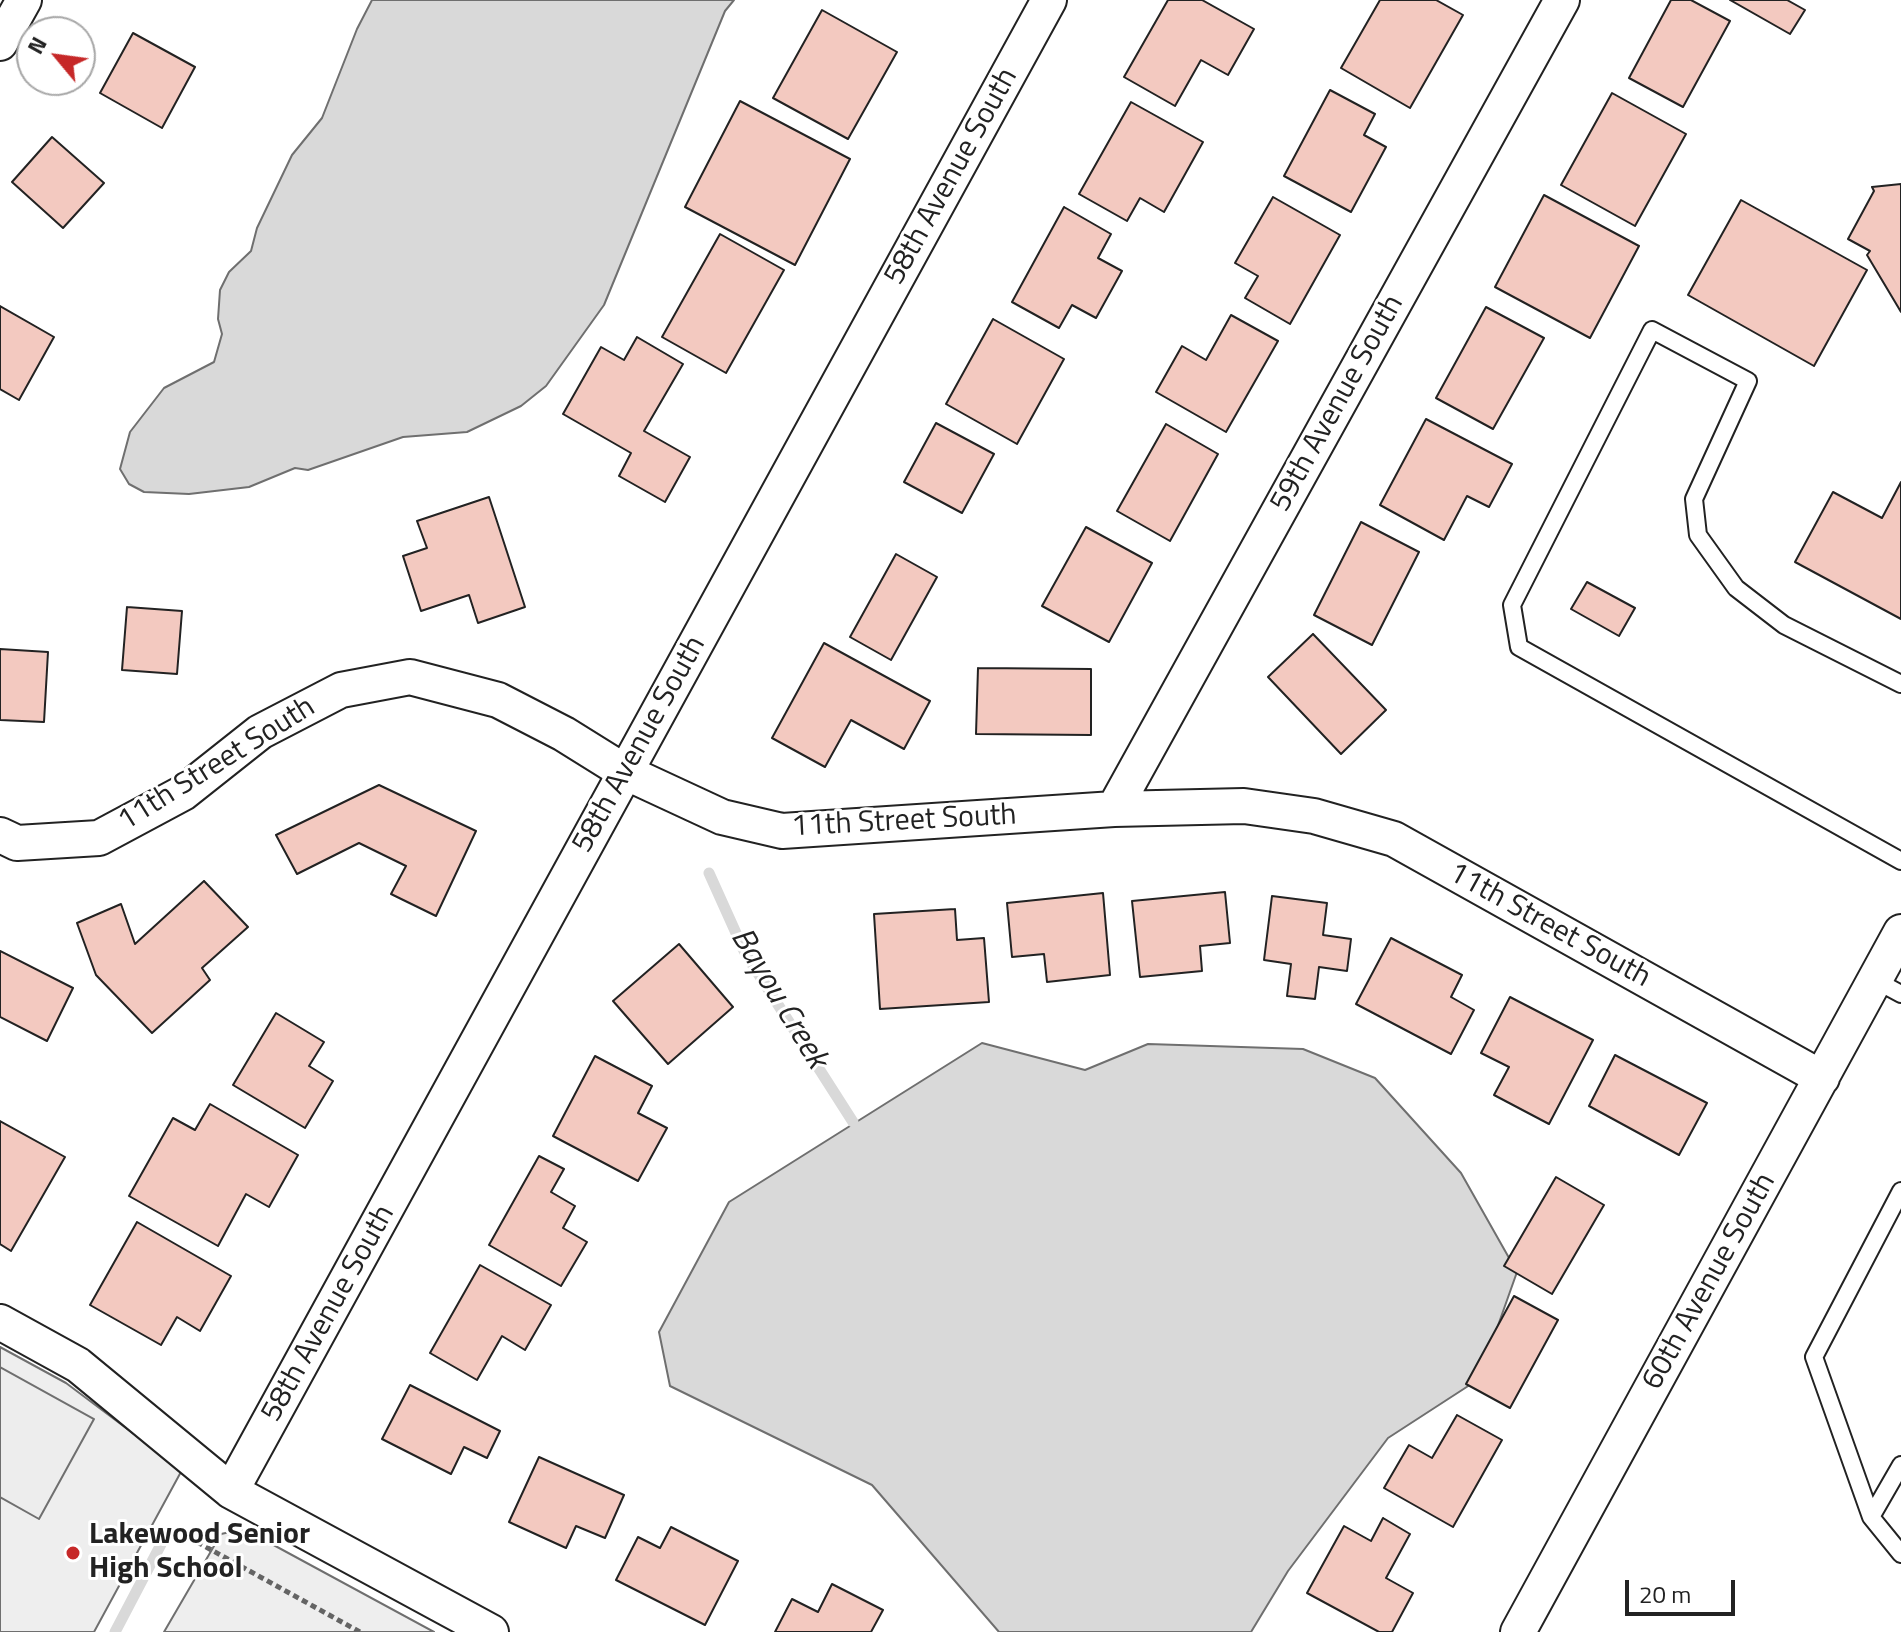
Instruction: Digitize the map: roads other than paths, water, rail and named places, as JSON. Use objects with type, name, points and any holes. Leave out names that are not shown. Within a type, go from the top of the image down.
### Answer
[{"type":"street","points":[[0,43],[24,0]]},
{"type":"street","name":"58th Avenue South","points":[[231,1491],[1049,0]]},
{"type":"street","name":"59th Avenue South","points":[[1114,809],[1562,0]]},
{"type":"street","name":"11th Street South","points":[[0,835],[17,843],[99,838],[183,793],[260,732],[341,690],[410,677],[498,700],[564,734],[625,772],[722,817],[782,831],[1114,809],[1244,806],[1314,816],[1394,839],[1822,1078]]},
{"type":"street","name":"60th Avenue South","points":[[1520,1632],[1822,1078],[1888,987],[1901,932]]},
{"type":"street","points":[[0,1322],[78,1365],[231,1491],[491,1632]]},
{"type":"lane","points":[[1901,684],[1784,625],[1736,588],[1698,535],[1694,499],[1748,381],[1652,330],[1512,605],[1519,647],[1901,861]]},
{"type":"lane","points":[[1901,1191],[1814,1357],[1871,1517],[1901,1554]]},
{"type":"lane","points":[[1871,1517],[1901,1465]]},
{"type":"waterway","name":"Bayou Creek","points":[[709,873],[745,953],[853,1122]]},
{"type":"waterway","points":[[115,1632],[168,1531]]},
{"type":"place","name":"Lakewood Senior High School","points":[[73,1553]]}]
